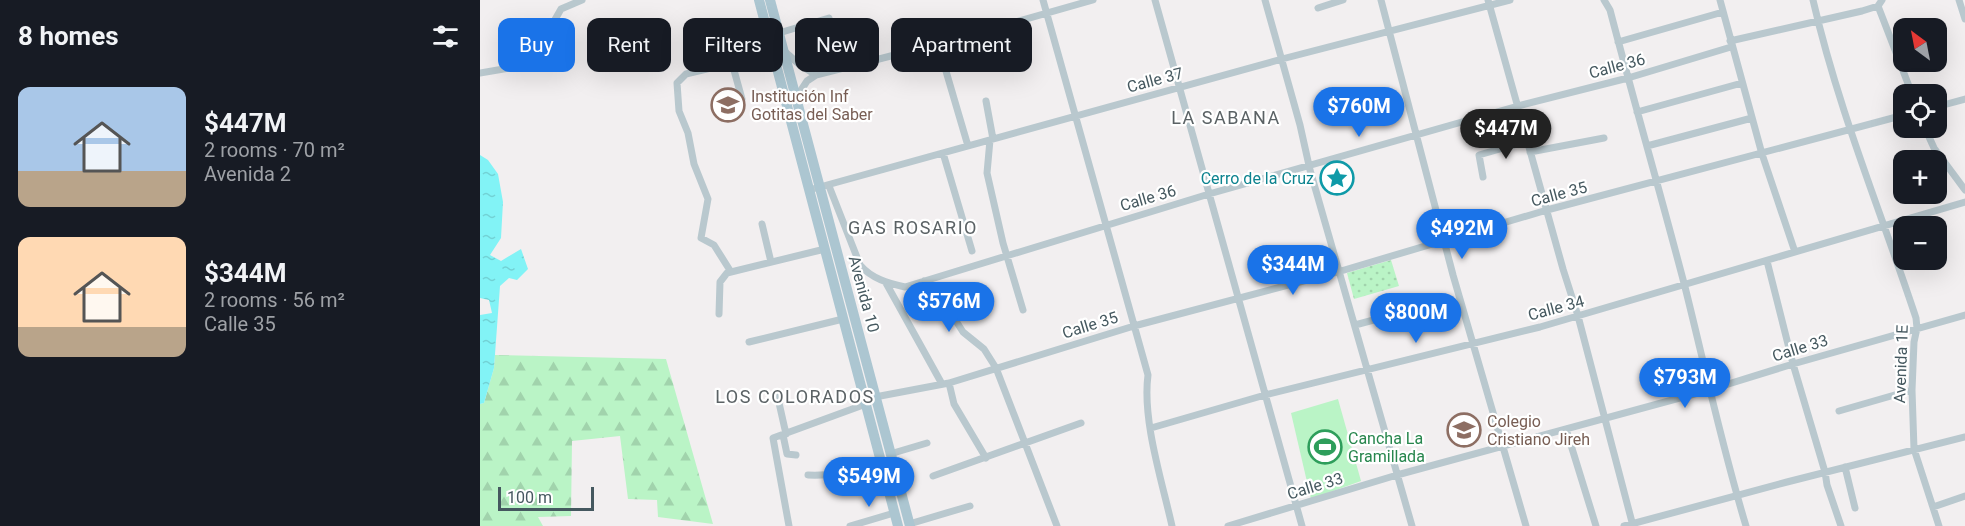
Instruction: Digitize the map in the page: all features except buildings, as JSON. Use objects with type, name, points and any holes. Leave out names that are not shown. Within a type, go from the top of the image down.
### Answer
[{"type":"main road","name":"Avenida 10","points":[[759,0],[766,18]]},
{"type":"main road","name":"Avenida 10","points":[[770,0],[775,18]]},
{"type":"main road","name":"Avenida 10","points":[[783,64],[796,98],[819,188],[870,400],[882,466],[898,526]]},
{"type":"main road","name":"Avenida 10","points":[[783,68],[819,188],[825,249],[843,319],[891,454],[910,525]]},
{"type":"street","points":[[480,73],[521,66],[532,60],[561,9],[582,0]]},
{"type":"street","points":[[1043,0],[1148,375],[1146,393],[1151,428],[1172,526]]},
{"type":"street","points":[[1027,18],[1093,0]]},
{"type":"street","points":[[1155,0],[1302,526]]},
{"type":"street","points":[[1265,0],[1412,526]]},
{"type":"street","points":[[1318,8],[1343,0]]},
{"type":"street","points":[[1381,0],[1472,342],[1526,526]]},
{"type":"street","name":"Calle 37","points":[[819,188],[1282,59],[1489,3],[1510,0]]},
{"type":"street","points":[[1604,0],[1610,10],[1647,146],[1684,285],[1708,390],[1746,526]]},
{"type":"street","points":[[1720,0],[1762,154],[1795,252]]},
{"type":"street","name":"Avenida 1E","points":[[1813,0],[1860,159],[1886,226],[1917,328],[1914,342],[1912,390],[1914,449],[1940,526]]},
{"type":"street","points":[[1959,0],[1965,19]]},
{"type":"street","points":[[1489,3],[1578,316],[1630,525],[1737,495],[1965,437]]},
{"type":"street","points":[[1880,3],[1908,84]]},
{"type":"street","name":"Calle 36","points":[[886,283],[905,287],[1106,224],[1415,134],[1628,78],[1731,44],[1880,3]]},
{"type":"street","points":[[1618,42],[1723,12]]},
{"type":"street","points":[[783,54],[816,75]]},
{"type":"street","points":[[796,98],[807,81],[816,75],[891,56]]},
{"type":"street","points":[[695,72],[686,74],[676,83],[679,111],[708,199],[701,238],[714,245],[730,272]]},
{"type":"street","points":[[733,72],[742,99]]},
{"type":"street","points":[[947,72],[969,146]]},
{"type":"street","points":[[1637,112],[1742,84]]},
{"type":"street","points":[[1947,104],[1965,99]]},
{"type":"street","points":[[986,100],[992,140],[987,173],[1006,255],[1023,310]]},
{"type":"street","points":[[1647,146],[1752,118]]},
{"type":"street","name":"Calle 35","points":[[789,526],[773,438],[870,400],[945,384],[1134,326],[1341,271],[1547,210],[1893,118]]},
{"type":"street","points":[[1530,152],[1604,138]]},
{"type":"street","points":[[1930,138],[1934,148],[1965,190]]},
{"type":"street","points":[[1483,177],[1479,155],[1527,141]]},
{"type":"street","points":[[943,153],[972,251]]},
{"type":"street","points":[[819,188],[860,265],[886,283],[986,458]]},
{"type":"street","name":"Calle 34","points":[[1151,428],[1265,395],[1578,316],[1965,202]]},
{"type":"street","points":[[762,224],[771,262]]},
{"type":"street","points":[[719,314],[720,282],[723,276],[730,272],[825,249]]},
{"type":"street","points":[[1767,261],[1793,364],[1841,526]]},
{"type":"street","points":[[924,281],[945,302],[963,332],[984,349],[996,368],[1057,526]]},
{"type":"street","points":[[1355,325],[1422,307]]},
{"type":"street","name":"Calle 33","points":[[1228,526],[1298,507],[1397,475],[1708,390],[1965,315]]},
{"type":"street","points":[[749,342],[843,319]]},
{"type":"street","points":[[1839,411],[1912,390]]},
{"type":"street","points":[[777,394],[787,454],[796,455]]},
{"type":"street","points":[[933,476],[1081,423]]},
{"type":"street","points":[[1566,429],[1596,526]]},
{"type":"street","points":[[891,454],[927,443]]},
{"type":"street","points":[[808,475],[828,476],[882,466]]},
{"type":"street","points":[[1845,467],[1855,508]]},
{"type":"street","points":[[1933,507],[1965,496]]},
{"type":"street","points":[[910,525],[970,506]]},
{"type":"street","points":[[850,526],[894,513]]},
{"type":"green space","points":[[1391,260],[1399,286],[1354,299],[1347,273]]},
{"type":"green space","points":[[495,355],[666,359],[713,524],[658,517],[657,500],[628,499],[620,436],[572,441],[571,516],[538,517],[543,526],[480,526],[480,404],[484,403],[494,368]]},
{"type":"green space","name":"Cancha La Gramillada","points":[[1338,399],[1361,481],[1311,499],[1291,413]]},
{"type":"water","points":[[480,155],[488,160],[498,174],[503,202],[501,238],[490,255],[501,261],[521,249],[528,269],[517,280],[509,278],[500,286],[494,368],[484,403],[480,404],[480,315],[492,313],[489,300],[480,298]]},
{"type":"place","name":"Institución Inf Gotitas del Saber","points":[[728,105]]},
{"type":"place","name":"Cerro de la Cruz","points":[[1337,178]]},
{"type":"place","name":"Colegio Cristiano Jireh","points":[[1464,430]]},
{"type":"place","name":"Cancha La Gramillada","points":[[1325,447]]},
{"type":"district","name":"LA SABANA","points":[[1226,117]]},
{"type":"district","name":"GAS ROSARIO","points":[[913,227]]},
{"type":"district","name":"LOS COLORADOS","points":[[795,396]]}]
